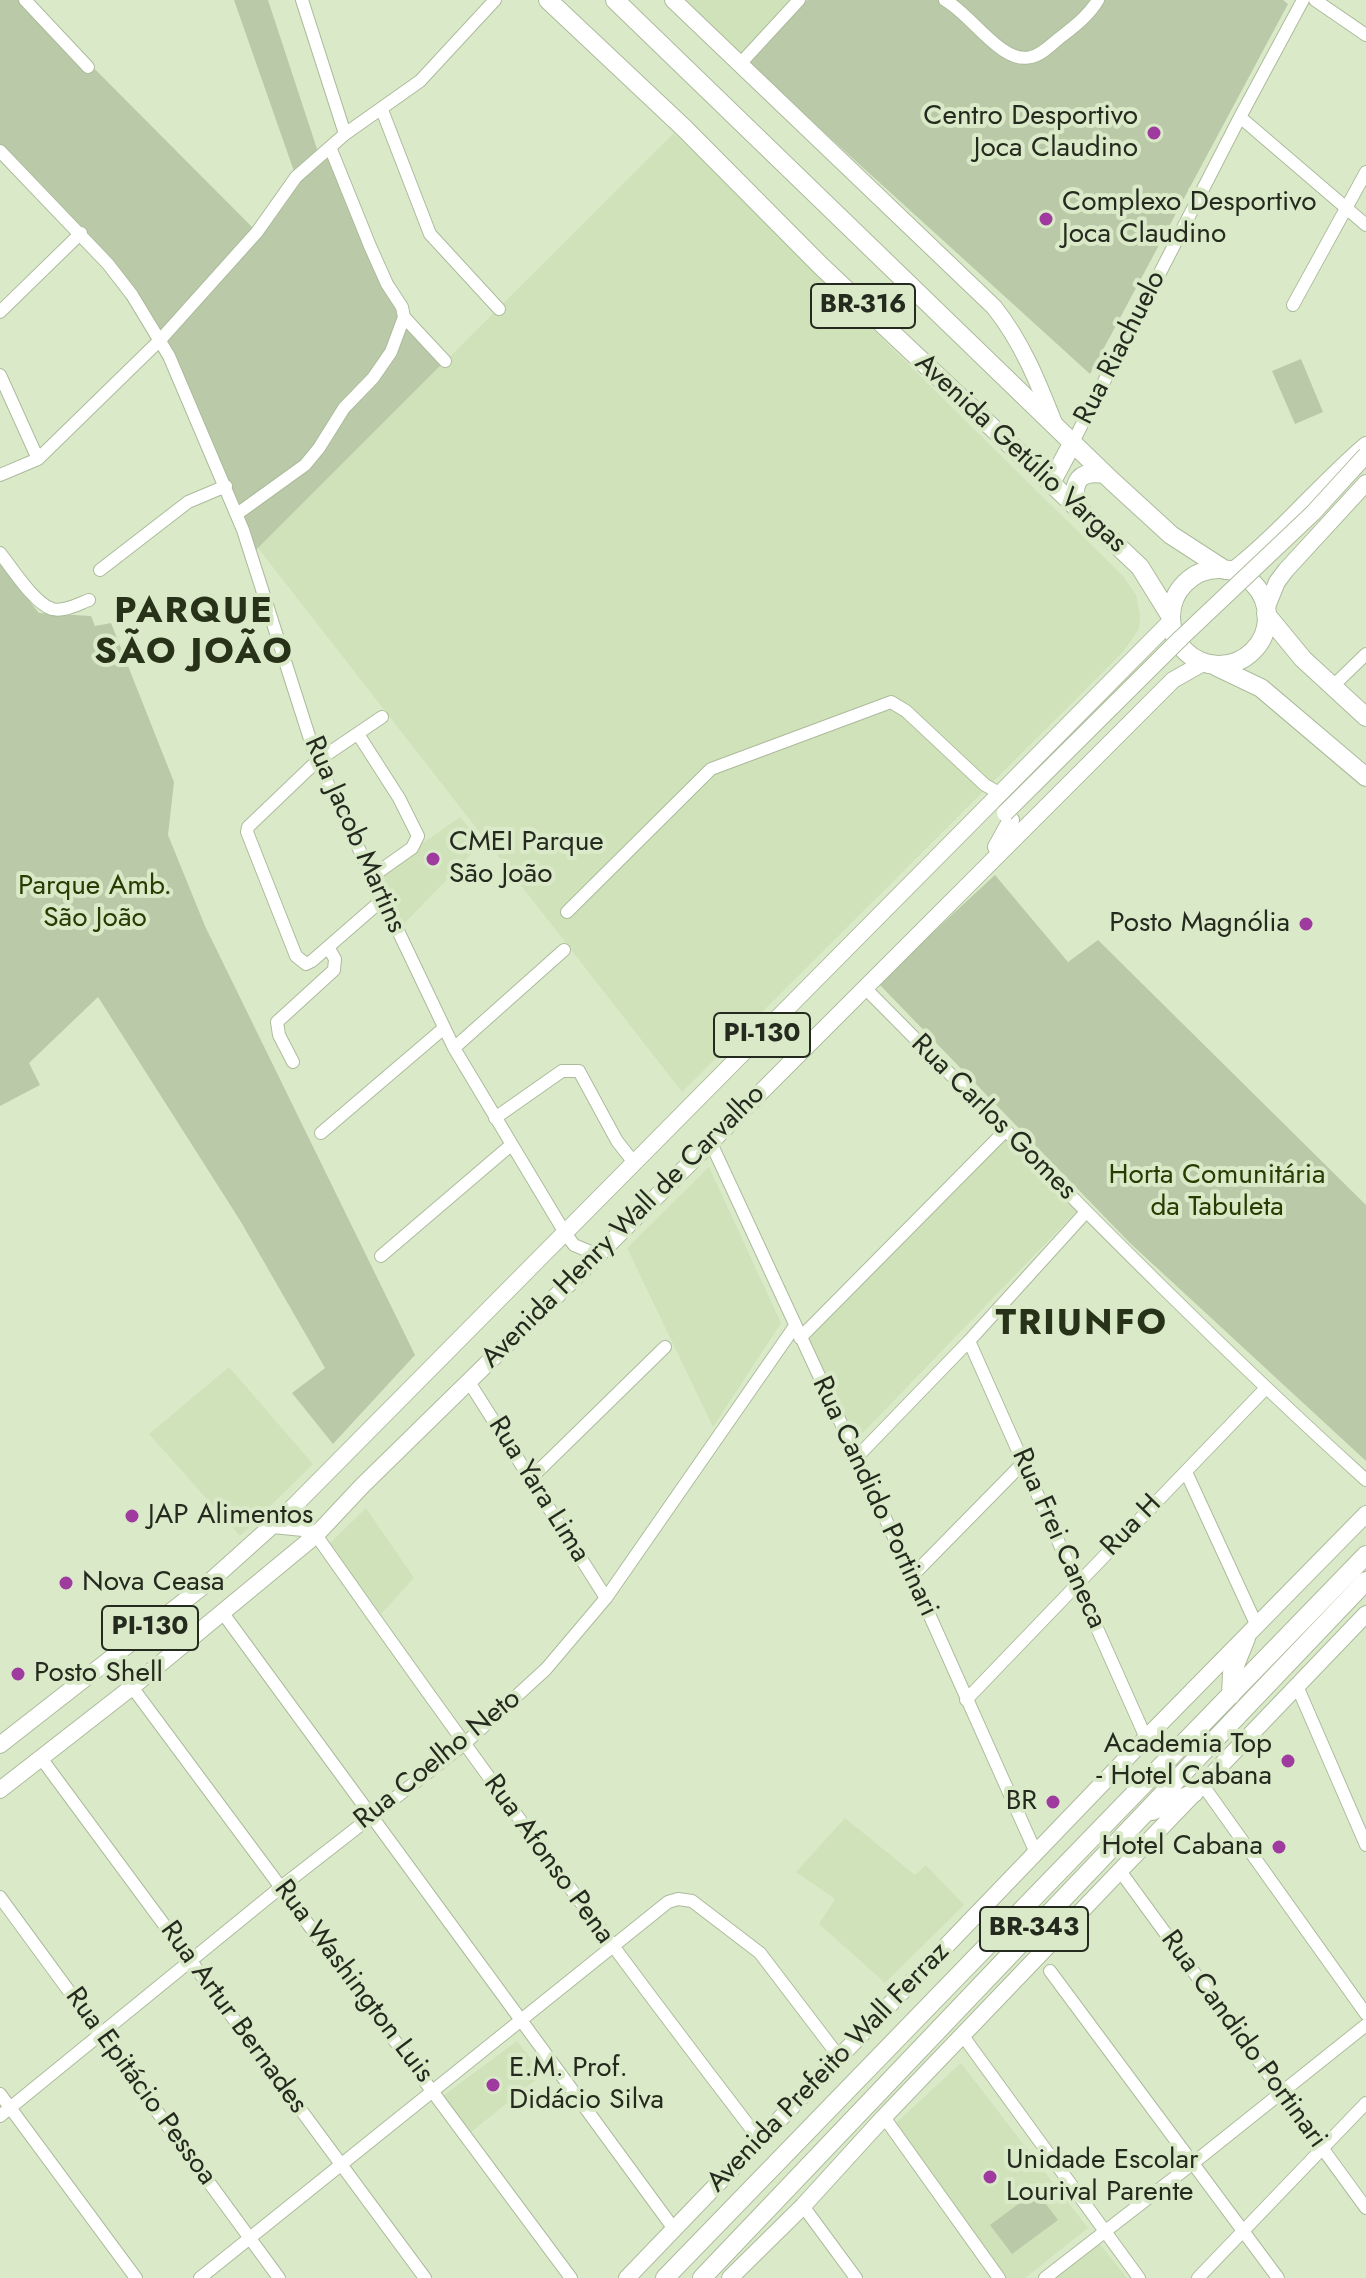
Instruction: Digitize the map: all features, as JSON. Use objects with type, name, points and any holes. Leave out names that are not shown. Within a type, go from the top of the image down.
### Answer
[{"type":"highway","name":"Avenida Getúlio Vargas","points":[[548,0],[684,128],[821,266],[1140,567],[1171,619],[1174,635],[1191,657],[1261,688],[1366,777]]},
{"type":"highway","name":"Avenida Getúlio Vargas","points":[[615,0],[1171,535],[1221,570],[1255,585],[1266,617],[1303,659],[1366,717]]},
{"type":"highway","points":[[1051,483],[1073,442]]},
{"type":"highway","points":[[1075,506],[1074,490],[1080,478],[1090,472],[1105,474]]},
{"type":"highway","name":"Avenida Henry Wall de Carvalho","points":[[1171,619],[1173,601],[1181,587],[1193,576],[1221,570]]},
{"type":"highway","name":"Avenida Henry Wall de Carvalho","points":[[1205,663],[1220,666],[1245,658],[1258,645],[1266,617]]},
{"type":"highway","name":"Avenida Prefeito Wall Ferraz","points":[[665,2278],[1366,1555]]},
{"type":"highway","name":"Avenida Prefeito Wall Ferraz","points":[[702,2278],[1366,1581]]},
{"type":"highway","points":[[1231,1695],[1232,1673],[1251,1632]]},
{"type":"highway","points":[[1142,1816],[1198,1788]]},
{"type":"main road","name":"Avenida Getúlio Vargas","points":[[673,0],[994,307],[1026,356],[1055,425]]},
{"type":"main road","points":[[1221,570],[1290,521],[1366,445]]},
{"type":"main road","points":[[989,863],[1008,817],[1181,638],[1313,513],[1366,455]]},
{"type":"main road","points":[[959,837],[1008,817],[1316,524],[1366,472]]},
{"type":"main road","points":[[1266,617],[1277,582],[1366,483]]},
{"type":"main road","name":"Avenida Henry Wall de Carvalho","points":[[0,1745],[215,1577],[340,1461],[1171,619]]},
{"type":"main road","name":"Avenida Henry Wall de Carvalho","points":[[0,1790],[132,1687],[316,1535],[1173,680],[1205,663]]},
{"type":"main road","name":"Avenida Prefeito Wall Ferraz","points":[[627,2278],[1366,1514]]},
{"type":"main road","points":[[273,1525],[303,1528],[316,1535]]},
{"type":"main road","points":[[730,2278],[803,2206],[884,2117],[1366,1614]]},
{"type":"street","points":[[25,0],[88,67]]},
{"type":"street","points":[[302,0],[345,134]]},
{"type":"street","points":[[0,475],[38,459],[160,340],[257,232],[296,177],[345,134],[420,81],[495,0]]},
{"type":"street","points":[[740,64],[799,0]]},
{"type":"street","points":[[945,0],[968,16],[1003,52],[1022,58],[1038,54],[1052,44],[1087,15],[1098,0]]},
{"type":"street","name":"Rua Riachuelo","points":[[1073,442],[1303,0]]},
{"type":"street","points":[[1315,0],[1366,35]]},
{"type":"street","points":[[382,110],[430,234],[499,309]]},
{"type":"street","points":[[1240,117],[1366,225]]},
{"type":"street","points":[[330,147],[370,246],[387,284],[402,307],[404,317],[445,361]]},
{"type":"street","name":"Rua Jacob Martins","points":[[0,151],[81,233],[132,295],[160,340],[237,514],[317,761],[382,900],[454,1048],[511,1145],[574,1245],[598,1255]]},
{"type":"street","points":[[1293,305],[1366,172]]},
{"type":"street","points":[[0,312],[81,233]]},
{"type":"street","points":[[237,514],[305,465],[349,402],[373,378],[391,352],[404,317]]},
{"type":"street","points":[[0,375],[38,459]]},
{"type":"street","points":[[100,570],[188,502],[226,486]]},
{"type":"street","points":[[0,553],[37,598],[52,609],[65,609],[89,600]]},
{"type":"street","points":[[1332,687],[1366,654]]},
{"type":"street","points":[[567,912],[711,769],[891,702],[906,711],[985,785],[1001,794]]},
{"type":"street","points":[[382,717],[317,761],[248,827],[247,832],[296,956],[302,963],[312,961],[382,900]]},
{"type":"street","points":[[358,734],[399,798],[418,836],[414,847],[371,877]]},
{"type":"street","points":[[293,1062],[279,1035],[277,1022],[334,970],[335,959],[328,947]]},
{"type":"street","points":[[454,1048],[564,950]]},
{"type":"street","name":"Rua Carlos Gomes","points":[[864,987],[1086,1212],[1266,1388],[1366,1480]]},
{"type":"street","points":[[321,1133],[444,1028]]},
{"type":"street","points":[[495,1118],[562,1071],[579,1071],[617,1141],[635,1164]]},
{"type":"street","name":"Rua Coelho Neto","points":[[5,2112],[281,1887],[463,1745],[546,1669],[606,1598],[798,1332],[1006,1130]]},
{"type":"street","name":"Rua Candido Portinari","points":[[710,1141],[912,1576],[1036,1853]]},
{"type":"street","points":[[381,1256],[511,1145]]},
{"type":"street","points":[[856,1458],[969,1341],[1086,1212]]},
{"type":"street","name":"Rua Frei Caneca","points":[[969,1341],[1146,1738]]},
{"type":"street","points":[[530,1479],[665,1347]]},
{"type":"street","name":"Rua Yara Lima","points":[[469,1382],[606,1598]]},
{"type":"street","name":"Rua H","points":[[966,1700],[1266,1388]]},
{"type":"street","points":[[912,1576],[1024,1462]]},
{"type":"street","points":[[1186,1472],[1251,1632]]},
{"type":"street","name":"Rua Afonso Pena","points":[[316,1535],[463,1745],[759,2139]]},
{"type":"street","points":[[222,1612],[674,2229]]},
{"type":"street","points":[[1297,1686],[1366,1845]]},
{"type":"street","name":"Rua Washington Luis","points":[[132,1687],[571,2278]]},
{"type":"street","name":"Rua Artur Bernades","points":[[41,1758],[425,2278]]},
{"type":"street","points":[[1198,1788],[1366,2014]]},
{"type":"street","name":"Rua Candido Portinari","points":[[1120,1871],[1366,2208]]},
{"type":"street","name":"Rua Epitácio Pessoa","points":[[0,1897],[279,2278]]},
{"type":"street","points":[[200,2278],[668,1902],[685,1898],[692,1901],[760,1953],[840,2058]]},
{"type":"street","points":[[1050,1971],[1278,2278]]},
{"type":"street","points":[[1045,2278],[1366,2025]]},
{"type":"street","points":[[963,2036],[1139,2278]]},
{"type":"street","points":[[0,2094],[5,2112],[136,2278]]},
{"type":"street","points":[[1198,2278],[1366,2103]]},
{"type":"street","points":[[884,2117],[999,2278]]},
{"type":"street","points":[[803,2206],[856,2278]]},
{"type":"shaded area","points":[[686,0],[807,0],[749,64]]},
{"type":"shaded area","points":[[674,133],[1124,577],[1136,595],[1140,615],[1139,629],[1123,652],[682,1092],[258,548]]},
{"type":"shaded area","name":"CMEI Parque São João","points":[[460,817],[482,843],[402,926],[376,876]]},
{"type":"shaded area","points":[[1003,1138],[1077,1211],[853,1443],[806,1341]]},
{"type":"shaded area","points":[[709,1167],[781,1323],[713,1427],[627,1248]]},
{"type":"shaded area","points":[[229,1367],[313,1464],[240,1536],[149,1434]]},
{"type":"shaded area","points":[[366,1508],[414,1578],[381,1614],[329,1544]]},
{"type":"shaded area","points":[[845,1818],[915,1875],[926,1865],[964,1905],[885,1983],[819,1924],[835,1899],[796,1872]]},
{"type":"shaded area","name":"E.M. Prof. Didácio Silva","points":[[517,2041],[543,2074],[470,2133],[443,2096]]},
{"type":"shaded area","name":"Unidade Escolar Lourival Parente","points":[[961,2063],[1088,2228],[1025,2278],[1005,2278],[894,2125]]},
{"type":"shaded area","points":[[1098,2242],[1127,2278],[1053,2278]]},
{"type":"green space","points":[[0,0],[26,0],[257,232],[296,177],[234,0],[268,0],[318,152],[330,147],[375,267],[443,363],[253,553],[227,480],[132,295],[0,149]]},
{"type":"green space","name":"Complexo Desportivo Joca Claudino","points":[[807,0],[1283,0],[1288,4],[1090,374],[749,64]]},
{"type":"green space","points":[[1301,359],[1323,412],[1295,424],[1272,371]]},
{"type":"green space","name":"Parque Amb. São João","points":[[0,564],[39,613],[91,616],[95,626],[111,623],[174,782],[168,835],[205,926],[415,1355],[333,1444],[292,1393],[325,1368],[241,1222],[98,997],[29,1063],[40,1085],[0,1106]]},
{"type":"green space","name":"Horta Comunitária da Tabuleta","points":[[995,875],[1068,962],[1098,940],[1366,1205],[1366,1461],[1130,1243],[878,983]]},
{"type":"green space","points":[[1036,2191],[1058,2220],[1012,2254],[990,2225]]},
{"type":"place","name":"Centro Desportivo Joca Claudino","points":[[1154,133]]},
{"type":"place","name":"Complexo Desportivo Joca Claudino","points":[[1046,219]]},
{"type":"place","name":"CMEI Parque São João","points":[[433,859]]},
{"type":"place","name":"Posto Magnólia","points":[[1306,924]]},
{"type":"place","name":"JAP Alimentos","points":[[132,1516]]},
{"type":"place","name":"Nova Ceasa","points":[[66,1583]]},
{"type":"place","name":"Posto Shell","points":[[18,1674]]},
{"type":"place","name":"Academia Top - Hotel Cabana","points":[[1288,1761]]},
{"type":"place","name":"BR","points":[[1053,1802]]},
{"type":"place","name":"Hotel Cabana","points":[[1279,1847]]},
{"type":"place","name":"E.M. Prof. Didácio Silva","points":[[493,2085]]},
{"type":"place","name":"Unidade Escolar Lourival Parente","points":[[990,2177]]},
{"type":"district","name":"PARQUE SÃO JOÃO","points":[[194,634]]},
{"type":"district","name":"TRIUNFO","points":[[1082,1325]]}]
